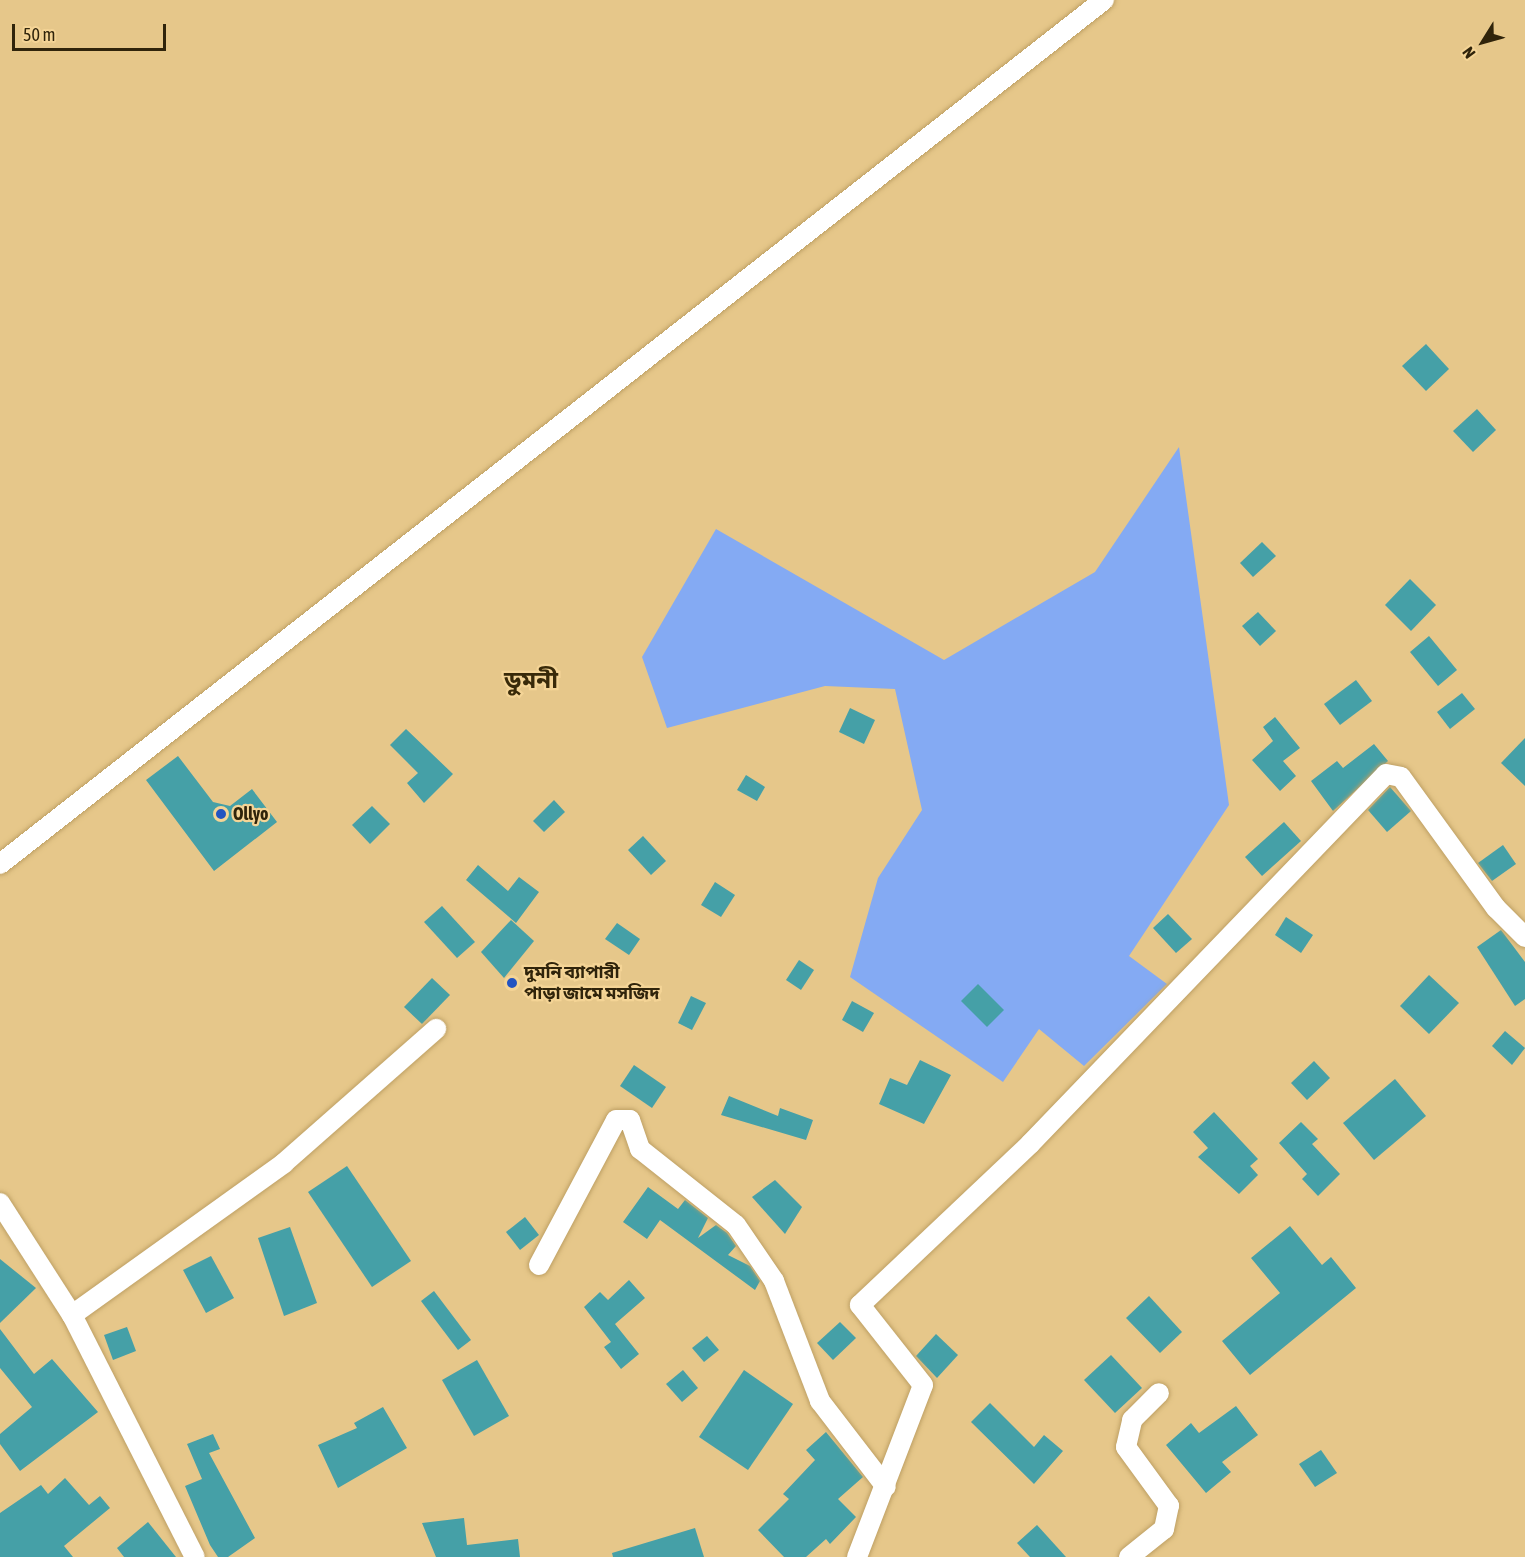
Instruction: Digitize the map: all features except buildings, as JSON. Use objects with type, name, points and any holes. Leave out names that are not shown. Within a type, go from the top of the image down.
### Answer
[{"type":"street","points":[[0,864],[1104,0]]},
{"type":"street","points":[[857,1557],[886,1487],[923,1386],[860,1305],[1039,1136],[1386,774],[1401,777],[1496,908],[1525,936]]},
{"type":"street","points":[[72,1315],[284,1163],[436,1029]]},
{"type":"street","points":[[539,1265],[616,1120],[630,1120],[640,1149],[736,1225],[774,1281],[820,1401],[886,1487]]},
{"type":"street","points":[[0,1203],[72,1315],[195,1557]]},
{"type":"street","points":[[1129,1557],[1164,1528],[1169,1506],[1126,1447],[1132,1420],[1159,1393]]},
{"type":"water","points":[[1179,447],[1229,805],[1129,956],[1167,984],[1084,1066],[1039,1029],[1003,1082],[850,977],[878,878],[922,810],[895,689],[825,686],[667,728],[642,657],[716,529],[944,660],[1095,572]]},
{"type":"place","name":"Ollyo","points":[[221,814]]},
{"type":"place","name":"দুমনি ব্যাপারী পাড়া জামে মসজিদ","points":[[512,983]]},
{"type":"district","name":"ডুমনী","points":[[531,680]]}]
